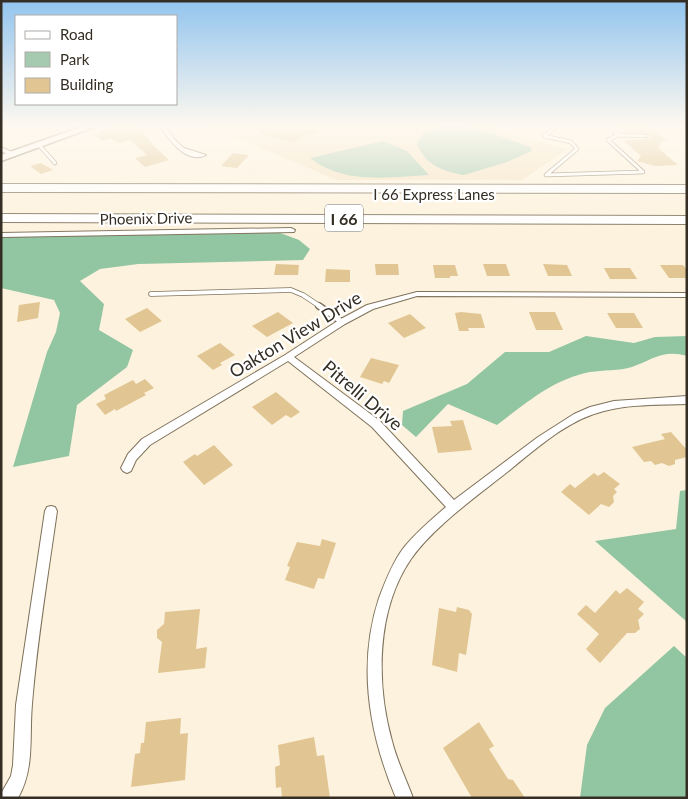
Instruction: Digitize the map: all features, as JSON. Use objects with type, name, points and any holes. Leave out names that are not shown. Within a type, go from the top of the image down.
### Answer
[{"type":"highway","name":"I 66","points":[[1,188],[687,189]]},
{"type":"highway","name":"I 66 Express Lanes","points":[[1,196],[687,197]]},
{"type":"highway","name":"I 66 Express Lanes","points":[[1,210],[687,211]]},
{"type":"highway","name":"I 66","points":[[1,218],[687,220]]},
{"type":"street","name":"Phoenix Drive","points":[[1,235],[291,230]]},
{"type":"street","name":"Oakton View Drive","points":[[126,468],[132,457],[146,442],[288,357],[342,322],[370,307],[417,294],[687,295]]},
{"type":"street","name":"Pitrelli Drive","points":[[288,357],[376,424],[453,507]]},
{"type":"street","points":[[406,798],[398,783],[383,736],[373,675],[377,627],[390,584],[405,557],[453,507],[564,423],[603,407],[631,403],[687,400]]},
{"type":"street","points":[[8,798],[15,788],[23,765],[24,708],[51,511]]},
{"type":"lane","points":[[561,162],[546,174],[643,172],[632,162]]},
{"type":"lane","points":[[151,294],[291,290],[303,295],[342,322]]},
{"type":"shaded area","points":[[295,162],[548,162],[522,180],[337,180]]},
{"type":"green space","points":[[316,162],[417,162],[429,175],[382,178],[352,176],[323,167]]},
{"type":"green space","points":[[429,162],[506,162],[464,175],[435,166]]},
{"type":"green space","points":[[275,231],[299,240],[310,249],[303,260],[138,264],[100,269],[80,281],[104,304],[99,330],[133,350],[127,367],[77,405],[69,456],[13,467],[47,352],[56,332],[60,313],[54,300],[1,288],[1,237]]},
{"type":"green space","points":[[586,336],[634,343],[655,337],[687,336],[687,356],[671,354],[658,356],[632,367],[577,375],[540,393],[497,425],[448,404],[416,437],[402,425],[403,411],[467,384],[505,352],[549,352]]},
{"type":"green space","points":[[687,490],[687,622],[595,541],[676,529],[680,491]]},
{"type":"green space","points":[[674,646],[687,658],[687,798],[580,798],[587,745],[605,708]]},
{"type":"building","points":[[140,162],[161,162],[145,167]]},
{"type":"building","points":[[224,162],[242,162],[237,168],[221,166]]},
{"type":"building","points":[[642,162],[675,162],[678,165],[655,166]]},
{"type":"building","points":[[41,163],[53,170],[41,174],[30,166]]},
{"type":"building","points":[[276,264],[299,265],[298,275],[274,275]]},
{"type":"building","points":[[375,264],[398,264],[399,275],[376,275]]},
{"type":"building","points":[[483,264],[506,264],[510,276],[487,276]]},
{"type":"building","points":[[543,264],[567,265],[572,276],[548,276]]},
{"type":"building","points":[[433,265],[455,265],[458,276],[435,278]]},
{"type":"building","points":[[660,265],[683,265],[687,270],[687,278],[669,278]]},
{"type":"building","points":[[604,268],[630,268],[637,279],[610,279]]},
{"type":"building","points":[[326,269],[350,270],[350,282],[325,282]]},
{"type":"building","points":[[40,302],[38,318],[17,322],[19,305]]},
{"type":"building","points":[[147,308],[162,321],[140,332],[125,319]]},
{"type":"building","points":[[278,312],[293,323],[267,337],[252,326]]},
{"type":"building","points":[[529,312],[555,312],[563,330],[536,330]]},
{"type":"building","points":[[455,313],[481,314],[485,328],[468,328],[469,331],[459,331]]},
{"type":"building","points":[[607,313],[634,313],[643,328],[616,328]]},
{"type":"building","points":[[410,314],[426,328],[404,338],[388,323]]},
{"type":"building","points":[[220,343],[235,355],[220,363],[222,365],[213,370],[197,356]]},
{"type":"building","points":[[371,358],[399,365],[389,383],[384,381],[382,384],[360,377]]},
{"type":"building","points":[[145,379],[154,388],[144,393],[146,395],[116,411],[115,409],[105,415],[96,404],[106,399],[104,395],[133,380],[136,384]]},
{"type":"building","points":[[276,392],[300,412],[291,418],[286,415],[272,425],[252,407]]},
{"type":"building","points":[[463,420],[472,450],[438,453],[432,427],[452,426],[450,421]]},
{"type":"building","points":[[671,432],[687,450],[687,457],[675,460],[675,464],[669,466],[662,463],[655,465],[651,461],[644,462],[632,447],[665,439],[661,434]]},
{"type":"building","points":[[214,445],[233,465],[204,485],[183,462]]},
{"type":"building","points":[[604,472],[620,484],[614,489],[617,492],[613,496],[614,502],[609,507],[601,504],[589,515],[561,492],[570,484],[575,488],[594,473],[598,476]]},
{"type":"building","points":[[322,539],[336,543],[324,579],[318,578],[314,589],[285,580],[290,567],[287,566],[297,542],[320,546]]},
{"type":"building","points":[[627,588],[644,602],[638,609],[644,614],[638,620],[640,629],[635,633],[627,633],[600,663],[586,649],[599,634],[577,614],[586,605],[595,613],[616,590],[620,594]]},
{"type":"building","points":[[457,607],[469,610],[472,614],[466,655],[459,653],[457,672],[432,665],[439,608],[456,612]]},
{"type":"building","points":[[200,609],[196,649],[207,647],[205,668],[158,673],[162,642],[157,638],[157,630],[164,624],[165,612]]},
{"type":"building","points":[[181,718],[180,734],[188,733],[185,780],[131,787],[135,754],[140,753],[141,743],[144,743],[146,722]]},
{"type":"building","points":[[479,722],[494,746],[489,749],[508,779],[513,780],[525,798],[472,798],[443,748]]},
{"type":"building","points":[[314,737],[317,756],[324,755],[330,798],[282,798],[281,787],[276,788],[275,767],[280,765],[278,745]]}]
